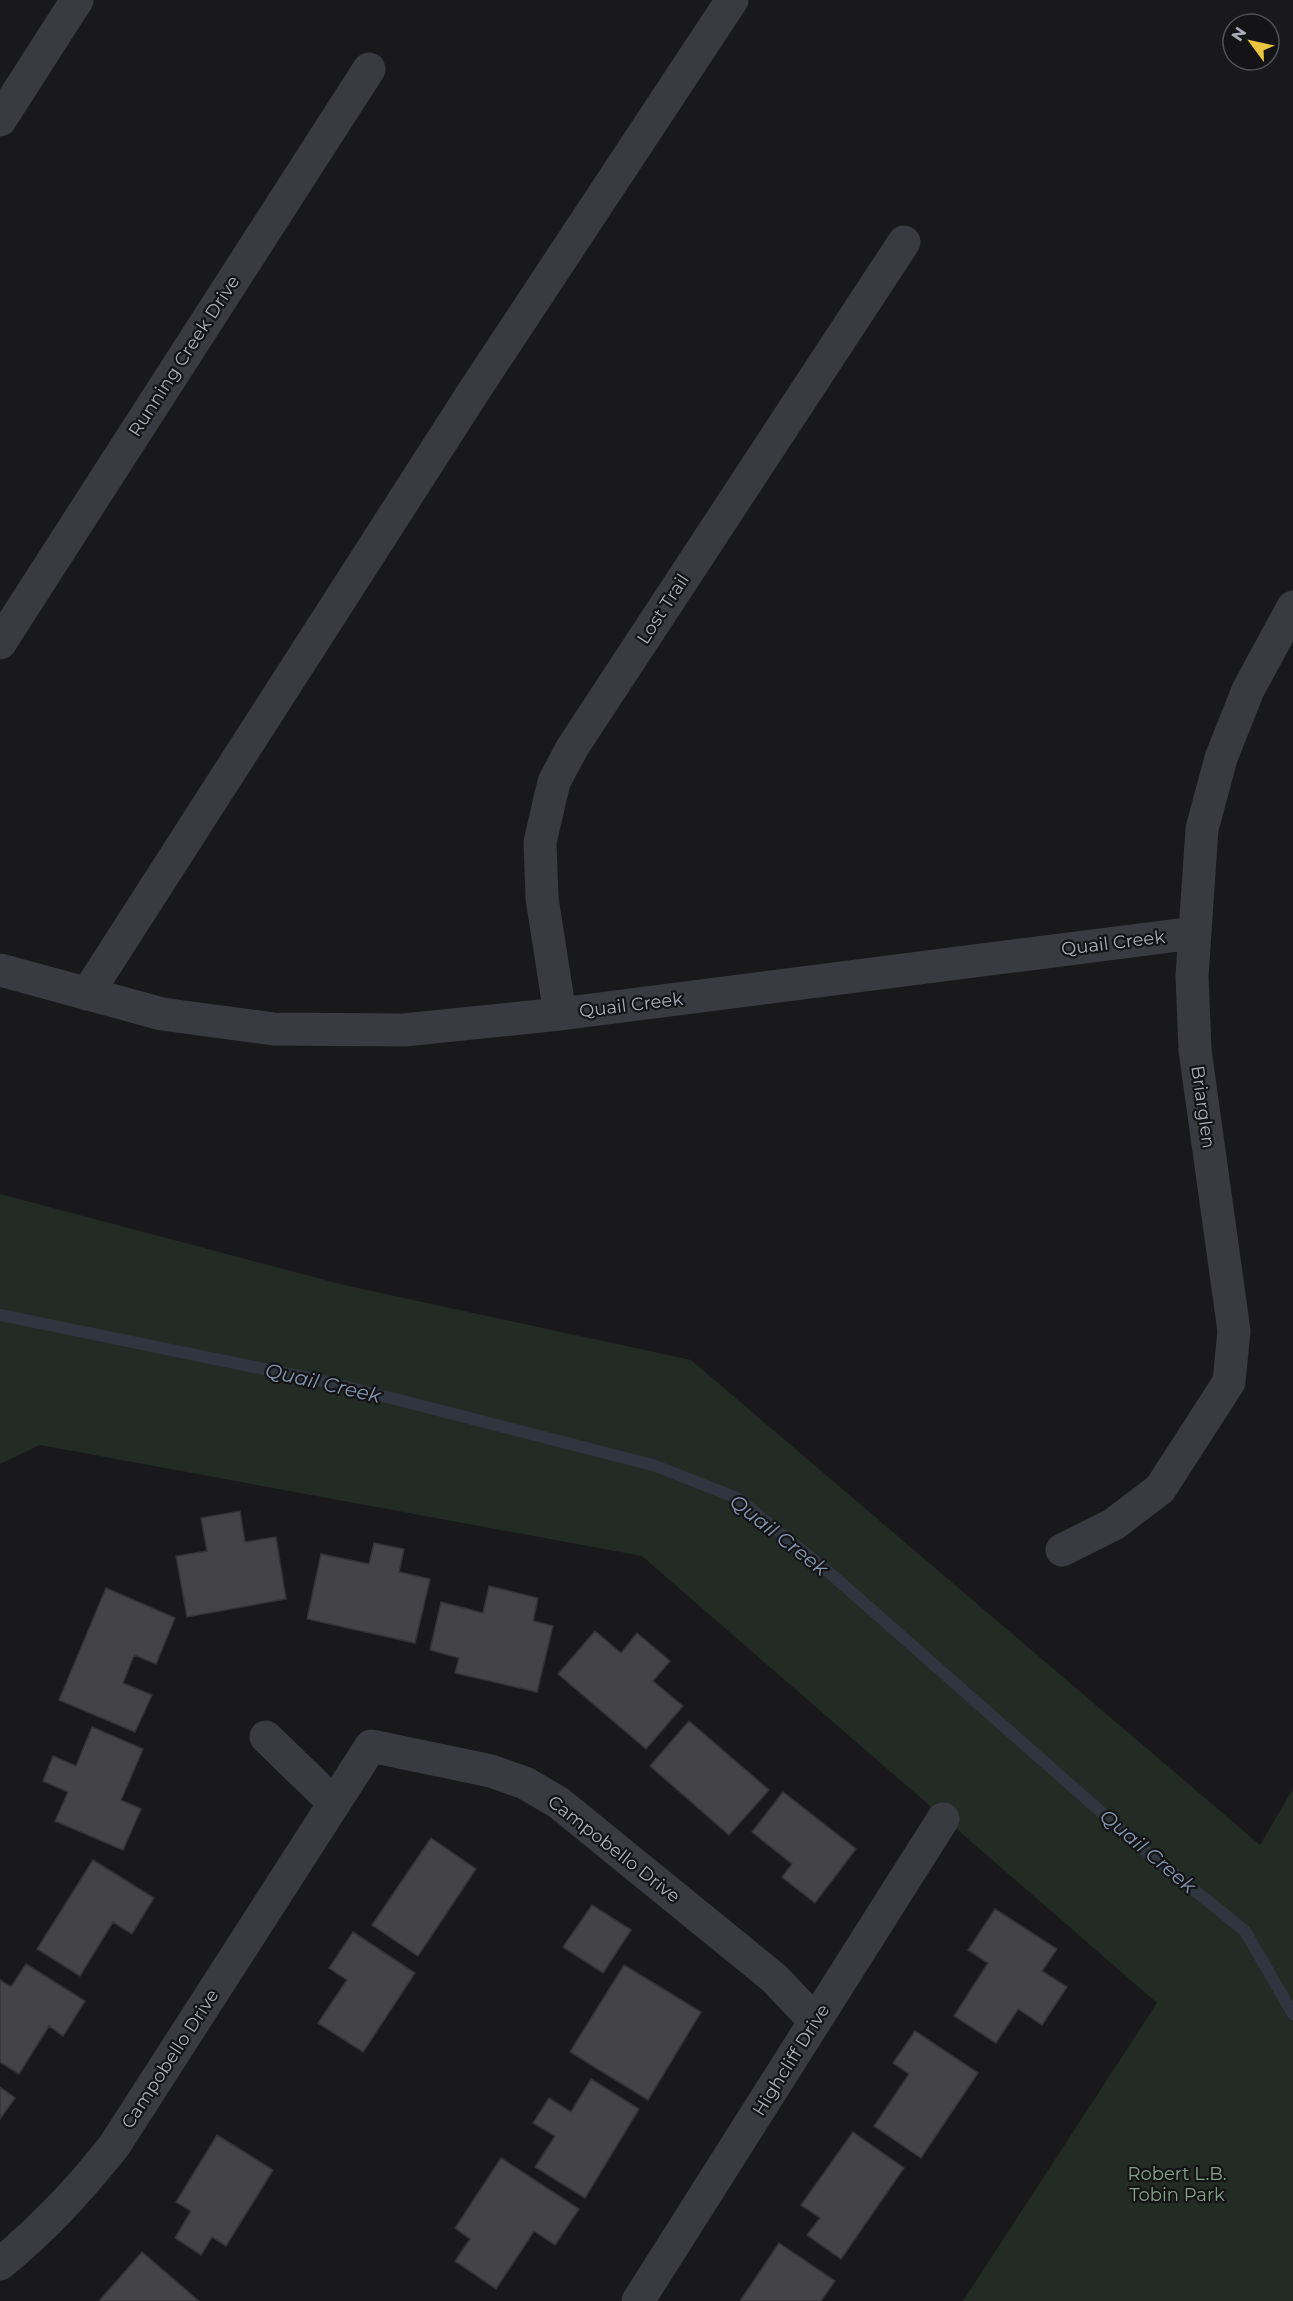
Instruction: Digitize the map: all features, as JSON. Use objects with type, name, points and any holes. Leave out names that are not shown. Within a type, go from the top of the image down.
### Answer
[{"type":"street","points":[[0,120],[77,0]]},
{"type":"street","points":[[87,994],[504,346],[732,0]]},
{"type":"street","name":"Running Creek Drive","points":[[0,643],[369,69]]},
{"type":"street","name":"Lost Trail","points":[[560,1014],[542,898],[540,842],[554,782],[572,748],[904,242]]},
{"type":"street","name":"Briarglen","points":[[1062,1550],[1114,1524],[1160,1489],[1229,1382],[1234,1331],[1195,1050],[1192,976],[1202,829],[1221,758],[1248,690],[1293,606]]},
{"type":"street","name":"Quail Creek","points":[[0,970],[162,1014],[274,1029],[404,1030],[560,1014],[1194,933]]},
{"type":"street","points":[[266,1737],[334,1803]]},
{"type":"street","name":"Campobello Drive","points":[[0,2264],[35,2235],[77,2193],[114,2146],[371,1746],[491,1771],[525,1784],[559,1803],[774,1978],[815,2021]]},
{"type":"street","name":"Highcliff Drive","points":[[638,2301],[943,1820]]},
{"type":"green space","name":"Robert L.B. Tobin Park","points":[[0,1194],[344,1285],[691,1360],[1260,1845],[1293,1789],[1293,2301],[963,2301],[1157,2003],[642,1556],[40,1445],[0,1464]]},
{"type":"building","points":[[240,1511],[245,1542],[276,1537],[286,1599],[187,1617],[176,1556],[207,1551],[201,1518]]},
{"type":"building","points":[[374,1543],[404,1549],[399,1572],[430,1579],[415,1643],[307,1619],[321,1554],[369,1564]]},
{"type":"building","points":[[489,1586],[538,1598],[533,1621],[553,1626],[537,1692],[455,1673],[459,1658],[430,1650],[441,1602],[483,1613]]},
{"type":"building","points":[[106,1588],[175,1618],[156,1664],[134,1655],[123,1683],[152,1695],[135,1732],[59,1700]]},
{"type":"building","points":[[595,1631],[621,1653],[637,1633],[670,1661],[653,1681],[683,1706],[646,1749],[558,1674]]},
{"type":"building","points":[[689,1721],[769,1790],[729,1835],[650,1766]]},
{"type":"building","points":[[92,1727],[143,1749],[121,1800],[141,1809],[123,1850],[55,1821],[68,1792],[43,1781],[53,1756],[76,1766]]},
{"type":"building","points":[[783,1792],[856,1849],[815,1903],[782,1877],[792,1864],[752,1832]]},
{"type":"building","points":[[431,1838],[476,1869],[418,1956],[372,1925]]},
{"type":"building","points":[[93,1860],[154,1898],[132,1934],[113,1922],[80,1976],[37,1949]]},
{"type":"building","points":[[592,1905],[631,1930],[603,1973],[563,1947]]},
{"type":"building","points":[[995,1909],[1057,1949],[1042,1971],[1067,1987],[1042,2025],[1018,2009],[996,2043],[954,2016],[988,1963],[968,1950]]},
{"type":"building","points":[[353,1932],[415,1973],[363,2052],[318,2023],[347,1980],[329,1968]]},
{"type":"building","points":[[26,1964],[85,2001],[63,2036],[49,2026],[19,2074],[0,2062],[0,1980],[11,1987]]},
{"type":"building","points":[[624,1965],[701,2012],[648,2100],[570,2052]]},
{"type":"building","points":[[915,2031],[978,2073],[921,2158],[874,2126],[909,2074],[893,2063]]},
{"type":"building","points":[[591,2079],[639,2109],[585,2198],[535,2167],[555,2136],[533,2123],[549,2098],[571,2112]]},
{"type":"building","points":[[0,2087],[15,2098],[0,2119]]},
{"type":"building","points":[[853,2132],[904,2168],[841,2259],[807,2235],[820,2218],[801,2205]]},
{"type":"building","points":[[217,2135],[273,2170],[226,2246],[212,2237],[201,2255],[175,2238],[191,2211],[176,2202]]},
{"type":"building","points":[[501,2158],[579,2209],[555,2245],[534,2231],[496,2289],[455,2261],[470,2239],[455,2228]]},
{"type":"building","points":[[779,2243],[835,2281],[821,2301],[740,2301]]},
{"type":"building","points":[[142,2252],[199,2301],[99,2301]]},
{"type":"waterway","name":"Quail Creek","points":[[0,1315],[328,1382],[653,1465],[737,1498],[831,1574],[1142,1848],[1245,1931],[1293,2014]]}]
